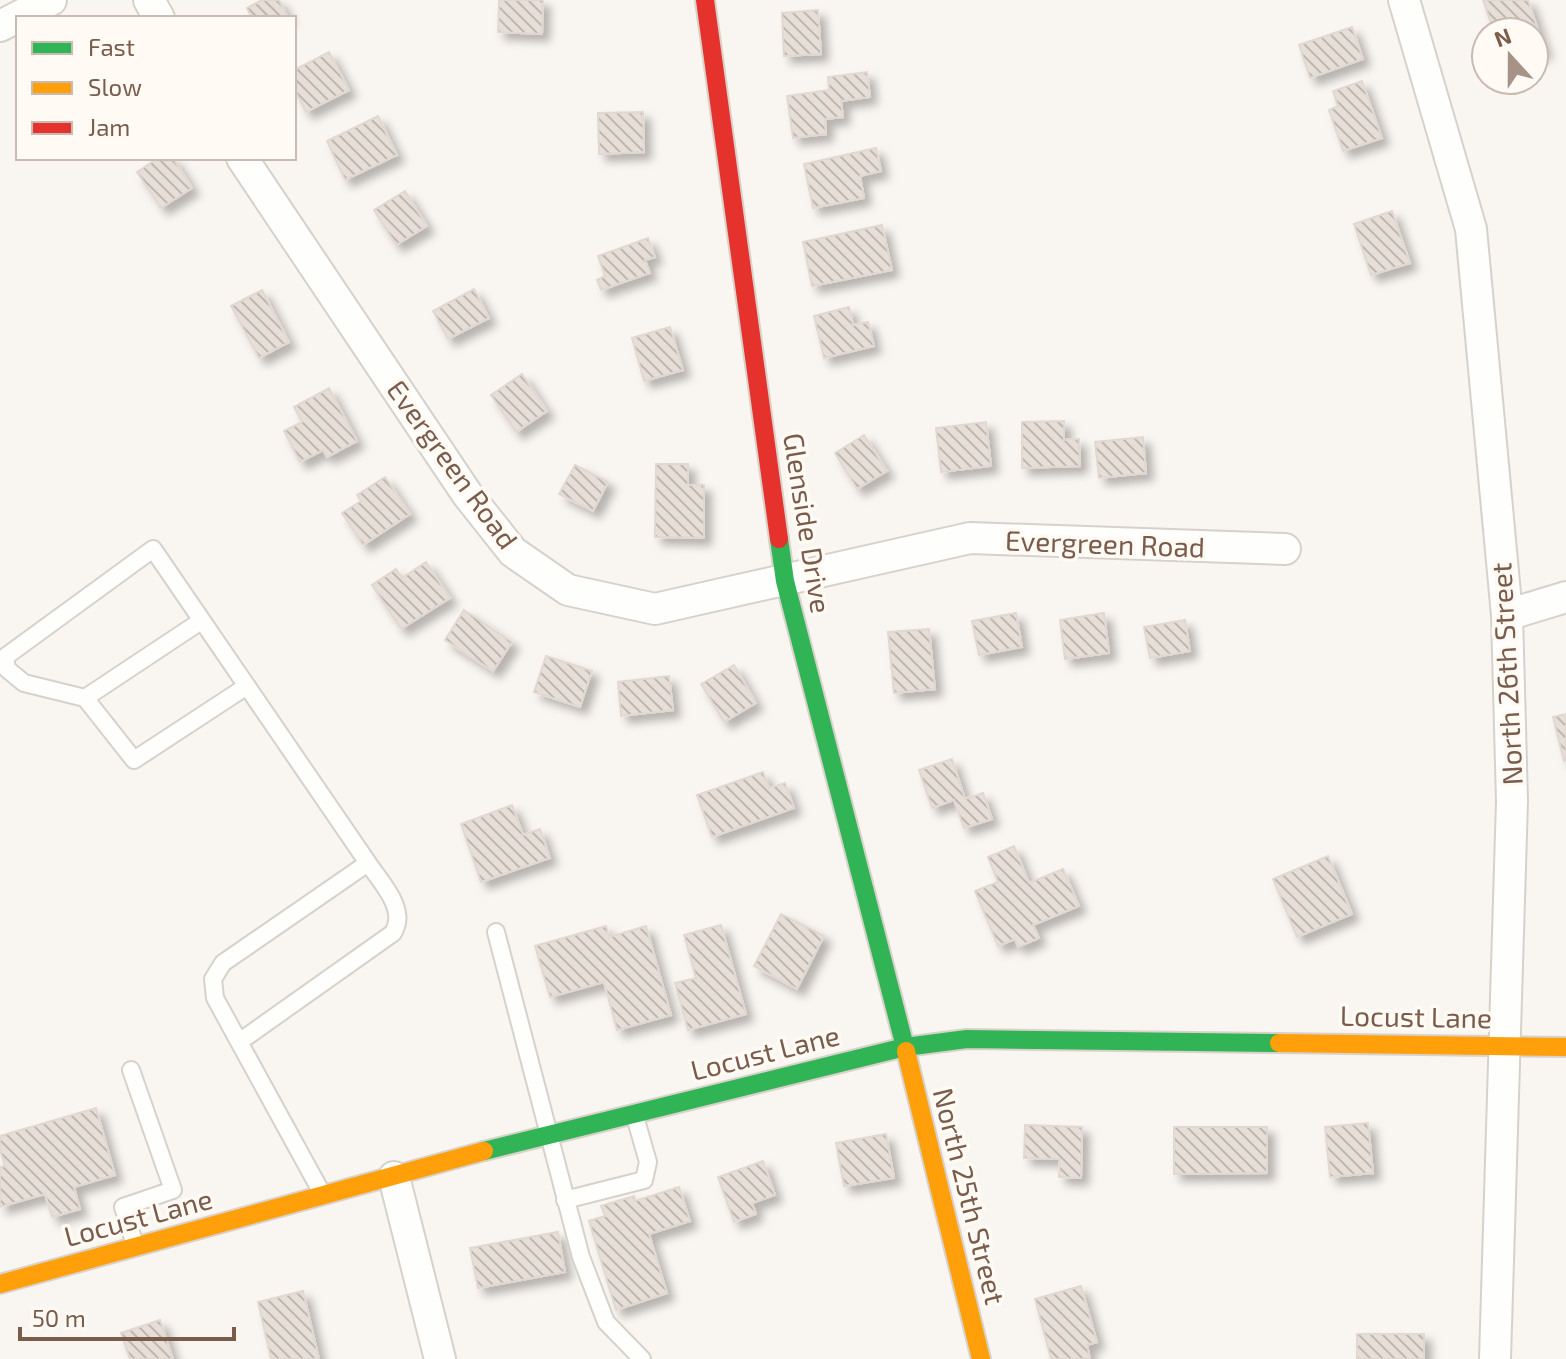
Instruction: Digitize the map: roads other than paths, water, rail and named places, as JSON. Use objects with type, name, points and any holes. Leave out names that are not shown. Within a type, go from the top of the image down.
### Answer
[{"type":"street","points":[[20,16],[51,0]]},
{"type":"street","name":"Glenside Drive","points":[[705,0],[785,581],[905,1047]]},
{"type":"street","name":"North 26th Street","points":[[1404,0],[1471,229],[1507,615],[1512,801],[1495,1359]]},
{"type":"street","name":"Evergreen Road","points":[[243,160],[467,494],[513,552],[568,590],[655,609],[970,538],[1285,549]]},
{"type":"street","points":[[1507,615],[1566,597]]},
{"type":"street","name":"Locust Lane","points":[[0,1284],[548,1134],[905,1047],[967,1039],[1566,1047]]},
{"type":"street","name":"North 25th Street","points":[[905,1047],[981,1359]]},
{"type":"street","points":[[394,1177],[440,1359]]},
{"type":"lane","points":[[239,1042],[393,933],[399,924],[399,911],[368,863],[247,686],[201,621],[153,549],[5,657],[7,669],[24,683],[85,698],[134,760],[247,686]]},
{"type":"lane","points":[[85,698],[201,621]]},
{"type":"lane","points":[[324,1197],[215,998],[213,979],[223,963],[368,863]]},
{"type":"lane","points":[[496,932],[581,1257],[606,1322],[642,1359]]},
{"type":"lane","points":[[131,1070],[173,1190],[123,1207],[136,1246]]},
{"type":"lane","points":[[565,1200],[644,1180],[648,1162],[634,1113]]}]
